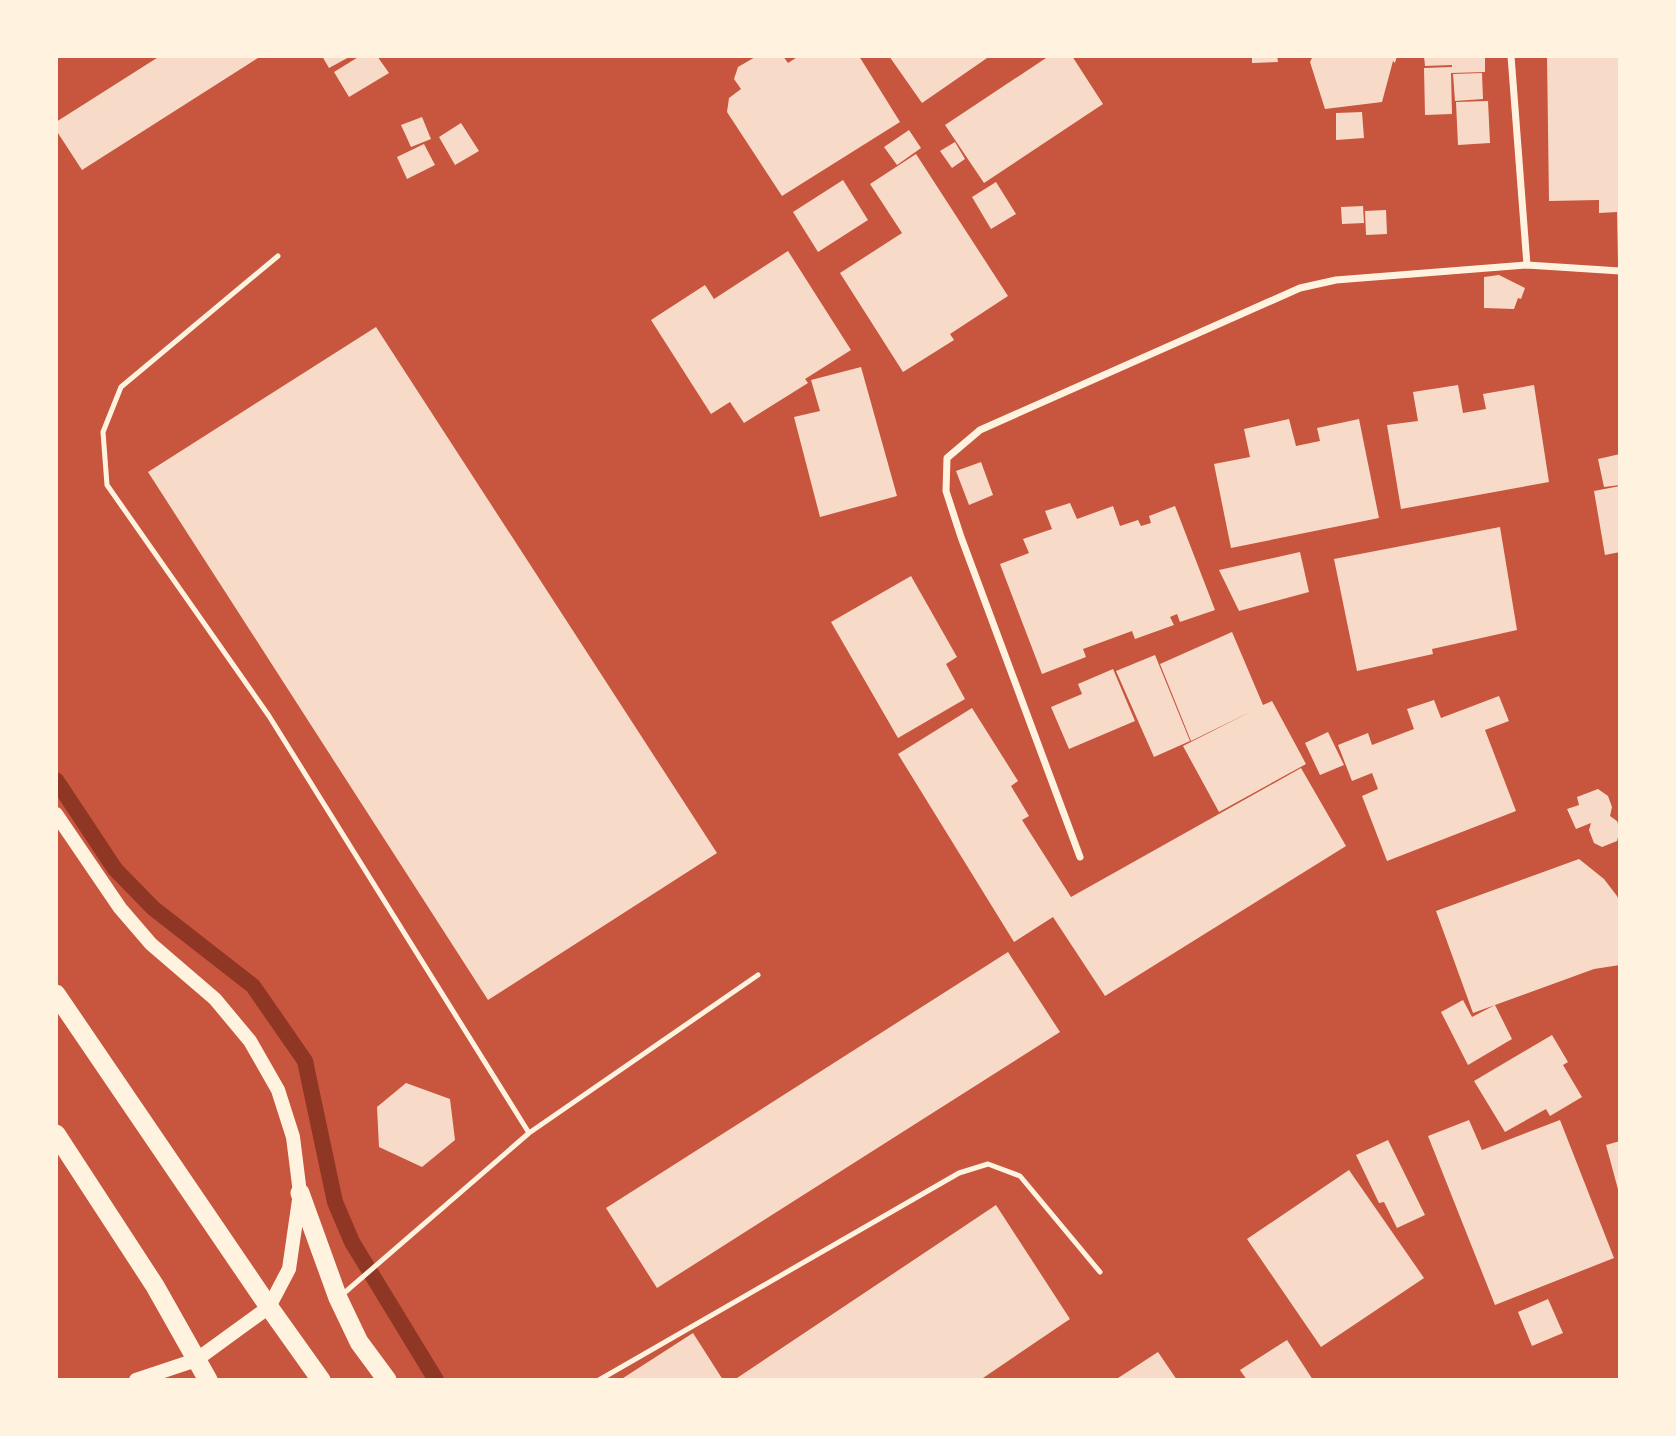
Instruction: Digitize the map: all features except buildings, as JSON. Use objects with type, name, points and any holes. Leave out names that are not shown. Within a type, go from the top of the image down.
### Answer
[{"type":"highway","points":[[56,994],[321,1380]]},
{"type":"highway","points":[[56,1134],[155,1286],[208,1380]]},
{"type":"highway","points":[[300,1193],[338,1298],[359,1342],[387,1380]]},
{"type":"main road","points":[[56,814],[120,908],[151,944],[215,999],[250,1041],[278,1090],[293,1137],[300,1193],[289,1269],[269,1307],[196,1360],[136,1380]]},
{"type":"street","points":[[1510,56],[1527,265]]},
{"type":"street","points":[[1080,857],[961,537],[946,491],[947,458],[980,430],[1300,288],[1336,279],[1527,265],[1620,271]]},
{"type":"lane","points":[[278,256],[121,387],[103,432],[107,485],[270,716],[529,1133]]},
{"type":"lane","points":[[338,1298],[529,1133],[758,975]]},
{"type":"lane","points":[[599,1380],[959,1173],[988,1164],[1020,1176],[1100,1272]]},
{"type":"waterway","points":[[56,780],[115,869],[153,908],[253,986],[305,1061],[335,1202],[352,1242],[436,1380]]}]
